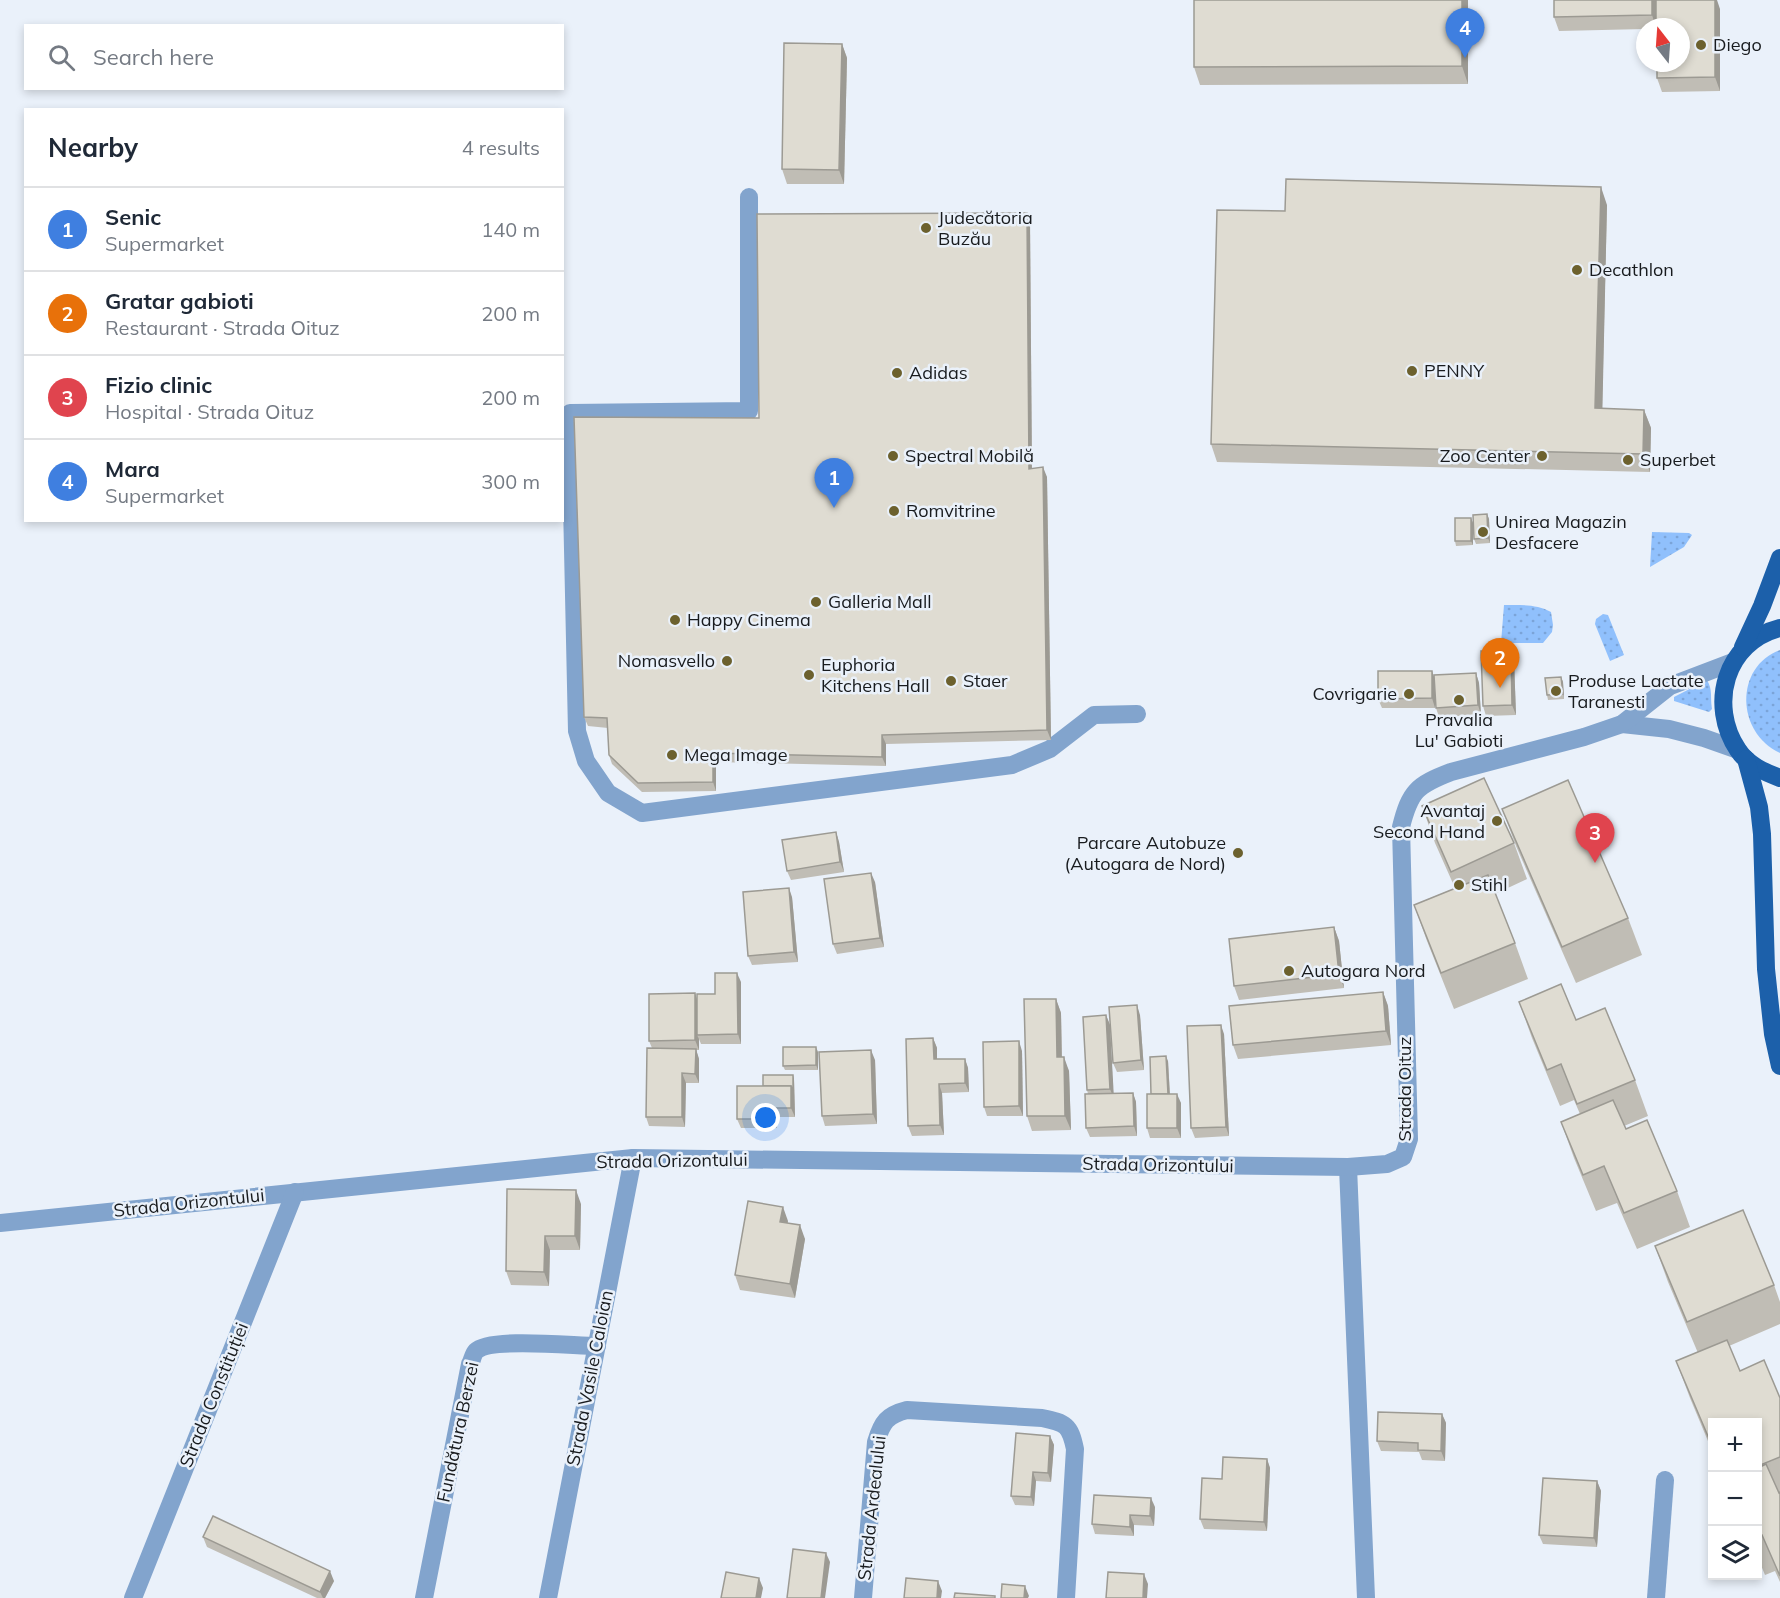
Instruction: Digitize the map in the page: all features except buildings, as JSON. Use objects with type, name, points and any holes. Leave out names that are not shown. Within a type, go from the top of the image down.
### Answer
[{"type":"main road","points":[[1780,558],[1762,606],[1723,691],[1724,722],[1742,755],[1759,807],[1762,834],[1766,969],[1773,1034],[1780,1066]]},
{"type":"main road","points":[[1738,655],[1767,631],[1780,628]]},
{"type":"main road","points":[[1742,755],[1763,771],[1780,778]]},
{"type":"street","points":[[749,197],[749,411],[570,413],[577,731],[586,760],[608,793],[642,813],[1011,765],[1050,749],[1094,715],[1137,714]]},
{"type":"street","name":"Strada Oituz","points":[[1348,1167],[1387,1164],[1403,1157],[1409,1139],[1401,827],[1406,806],[1415,791],[1430,780],[1451,772],[1584,737],[1622,724],[1670,686],[1738,655]]},
{"type":"street","name":"Strada Oituz","points":[[1622,724],[1669,729],[1704,738],[1742,755]]},
{"type":"street","name":"Strada Orizontului","points":[[0,1222],[633,1158],[1348,1167]]},
{"type":"street","name":"Strada Vasile Caloian","points":[[548,1598],[633,1158]]},
{"type":"street","points":[[1348,1167],[1366,1598]]},
{"type":"street","name":"Strada Constituției","points":[[133,1598],[295,1192]]},
{"type":"street","name":"Fundătura Berzei","points":[[424,1598],[470,1364],[476,1352],[487,1345],[503,1343],[597,1346]]},
{"type":"street","name":"Strada Ardealului","points":[[863,1598],[876,1442],[880,1428],[887,1418],[907,1410],[1042,1418],[1059,1421],[1067,1426],[1075,1449],[1066,1598]]},
{"type":"street","points":[[1656,1598],[1665,1480]]},
{"type":"shaded area","points":[[1652,532],[1692,535],[1684,547],[1650,567]]},
{"type":"shaded area","points":[[1504,605],[1534,606],[1546,609],[1551,612],[1552,632],[1543,643],[1501,643]]},
{"type":"shaded area","points":[[1603,614],[1608,615],[1624,655],[1610,661],[1595,624],[1596,619]]},
{"type":"shaded area","points":[[1780,650],[1780,753],[1765,744],[1755,731],[1746,700],[1748,685],[1754,670],[1765,658]]},
{"type":"shaded area","points":[[1707,680],[1711,690],[1712,709],[1709,712],[1674,701],[1674,697]]},
{"type":"place","name":"Diego","points":[[1701,45]]},
{"type":"place","name":"Mara","points":[[1465,58]]},
{"type":"place","name":"Judecătoria Buzău","points":[[926,228]]},
{"type":"place","name":"Decathlon","points":[[1577,270]]},
{"type":"place","name":"PENNY","points":[[1412,371]]},
{"type":"place","name":"Adidas","points":[[897,373]]},
{"type":"place","name":"Spectral Mobilă","points":[[893,456]]},
{"type":"place","name":"Zoo Center","points":[[1542,456]]},
{"type":"place","name":"Superbet","points":[[1628,460]]},
{"type":"place","name":"Senic","points":[[834,508]]},
{"type":"place","name":"Romvitrine","points":[[894,511]]},
{"type":"place","name":"Unirea Magazin Desfacere","points":[[1483,532]]},
{"type":"place","name":"Galleria Mall","points":[[816,602]]},
{"type":"place","name":"Happy Cinema","points":[[675,620]]},
{"type":"place","name":"Nomasvello","points":[[727,661]]},
{"type":"place","name":"Euphoria Kitchens Hall","points":[[809,675]]},
{"type":"place","name":"Staer","points":[[951,681]]},
{"type":"place","name":"Gratar gabioti","points":[[1500,688]]},
{"type":"place","name":"Produse Lactate Taranesti","points":[[1556,691]]},
{"type":"place","name":"Covrigarie","points":[[1409,694]]},
{"type":"place","name":"Pravalia Lu' Gabioti","points":[[1459,700]]},
{"type":"place","name":"Mega Image","points":[[672,755]]},
{"type":"place","name":"Avantaj Second Hand","points":[[1497,821]]},
{"type":"place","name":"Parcare Autobuze (Autogara de Nord)","points":[[1238,853]]},
{"type":"place","name":"Fizio clinic","points":[[1595,863]]},
{"type":"place","name":"Stihl","points":[[1459,885]]},
{"type":"place","name":"Autogara Nord","points":[[1289,971]]}]
